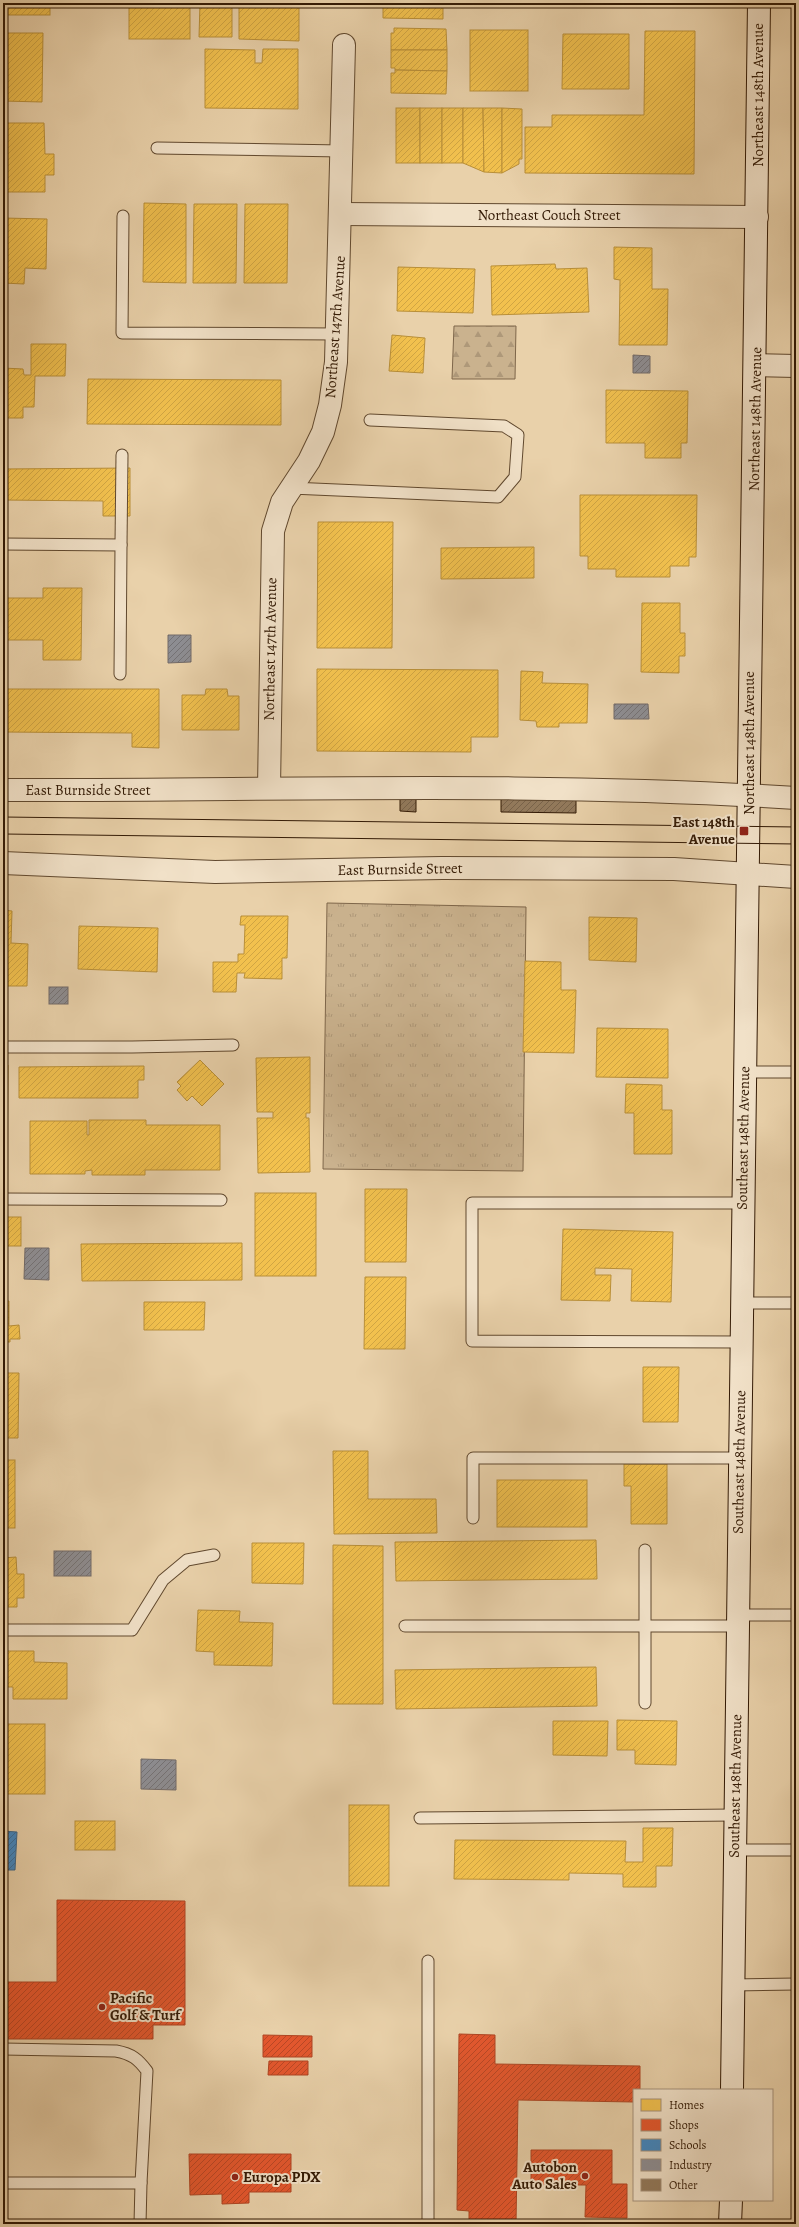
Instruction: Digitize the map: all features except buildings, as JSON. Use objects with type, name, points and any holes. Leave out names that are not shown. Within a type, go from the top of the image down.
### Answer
[{"type":"street","name":"Northeast 148th Avenue","points":[[749,835],[750,632],[756,365],[759,3]]},
{"type":"street","name":"Northeast 147th Avenue","points":[[269,788],[272,531],[282,502],[309,461],[323,432],[330,405],[337,334],[344,44]]},
{"type":"street","name":"Northeast Couch Street","points":[[341,214],[757,217]]},
{"type":"street","points":[[756,365],[796,366]]},
{"type":"street","name":"East Burnside Street","points":[[3,790],[269,788],[676,791],[796,798]]},
{"type":"street","name":"Southeast 148th Avenue","points":[[732,2089],[736,1620],[749,835]]},
{"type":"street","name":"East Burnside Street","points":[[3,863],[215,872],[442,868],[651,869],[796,877]]},
{"type":"street","points":[[730,2224],[731,2201]]},
{"type":"lane","points":[[157,148],[342,151]]},
{"type":"lane","points":[[124,216],[122,333],[337,334]]},
{"type":"lane","points":[[291,488],[498,497],[515,477],[518,435],[504,426],[370,420]]},
{"type":"lane","points":[[120,674],[122,455]]},
{"type":"lane","points":[[3,544],[120,545]]},
{"type":"lane","points":[[3,1047],[132,1047],[233,1044]]},
{"type":"lane","points":[[744,1072],[796,1072]]},
{"type":"lane","points":[[3,1199],[221,1200]]},
{"type":"lane","points":[[740,1342],[472,1341],[472,1203],[742,1203]]},
{"type":"lane","points":[[741,1303],[796,1304]]},
{"type":"lane","points":[[473,1518],[473,1458],[739,1458]]},
{"type":"lane","points":[[645,1550],[645,1703]]},
{"type":"lane","points":[[3,1630],[132,1630],[163,1580],[187,1560],[214,1555]]},
{"type":"lane","points":[[405,1626],[645,1626],[796,1615]]},
{"type":"lane","points":[[420,1818],[734,1815]]},
{"type":"lane","points":[[734,1850],[796,1850]]},
{"type":"lane","points":[[428,1961],[428,2224]]},
{"type":"lane","points":[[733,1985],[796,1984]]},
{"type":"lane","points":[[3,2048],[116,2051],[129,2053],[138,2059],[147,2071],[140,2224]]},
{"type":"lane","points":[[3,2183],[141,2184]]},
{"type":"green space","points":[[454,326],[516,326],[515,379],[452,379]]},
{"type":"green space","points":[[327,903],[526,907],[523,1171],[323,1169]]},
{"type":"tram line","points":[[3,817],[796,827]]},
{"type":"tram line","points":[[3,834],[796,844]]},
{"type":"place","name":"East 148th Avenue","points":[[744,831]]},
{"type":"place","name":"Pacific Golf & Turf","points":[[102,2007]]},
{"type":"place","name":"Autobon Auto Sales","points":[[585,2176]]},
{"type":"place","name":"Europa PDX","points":[[235,2177]]}]
